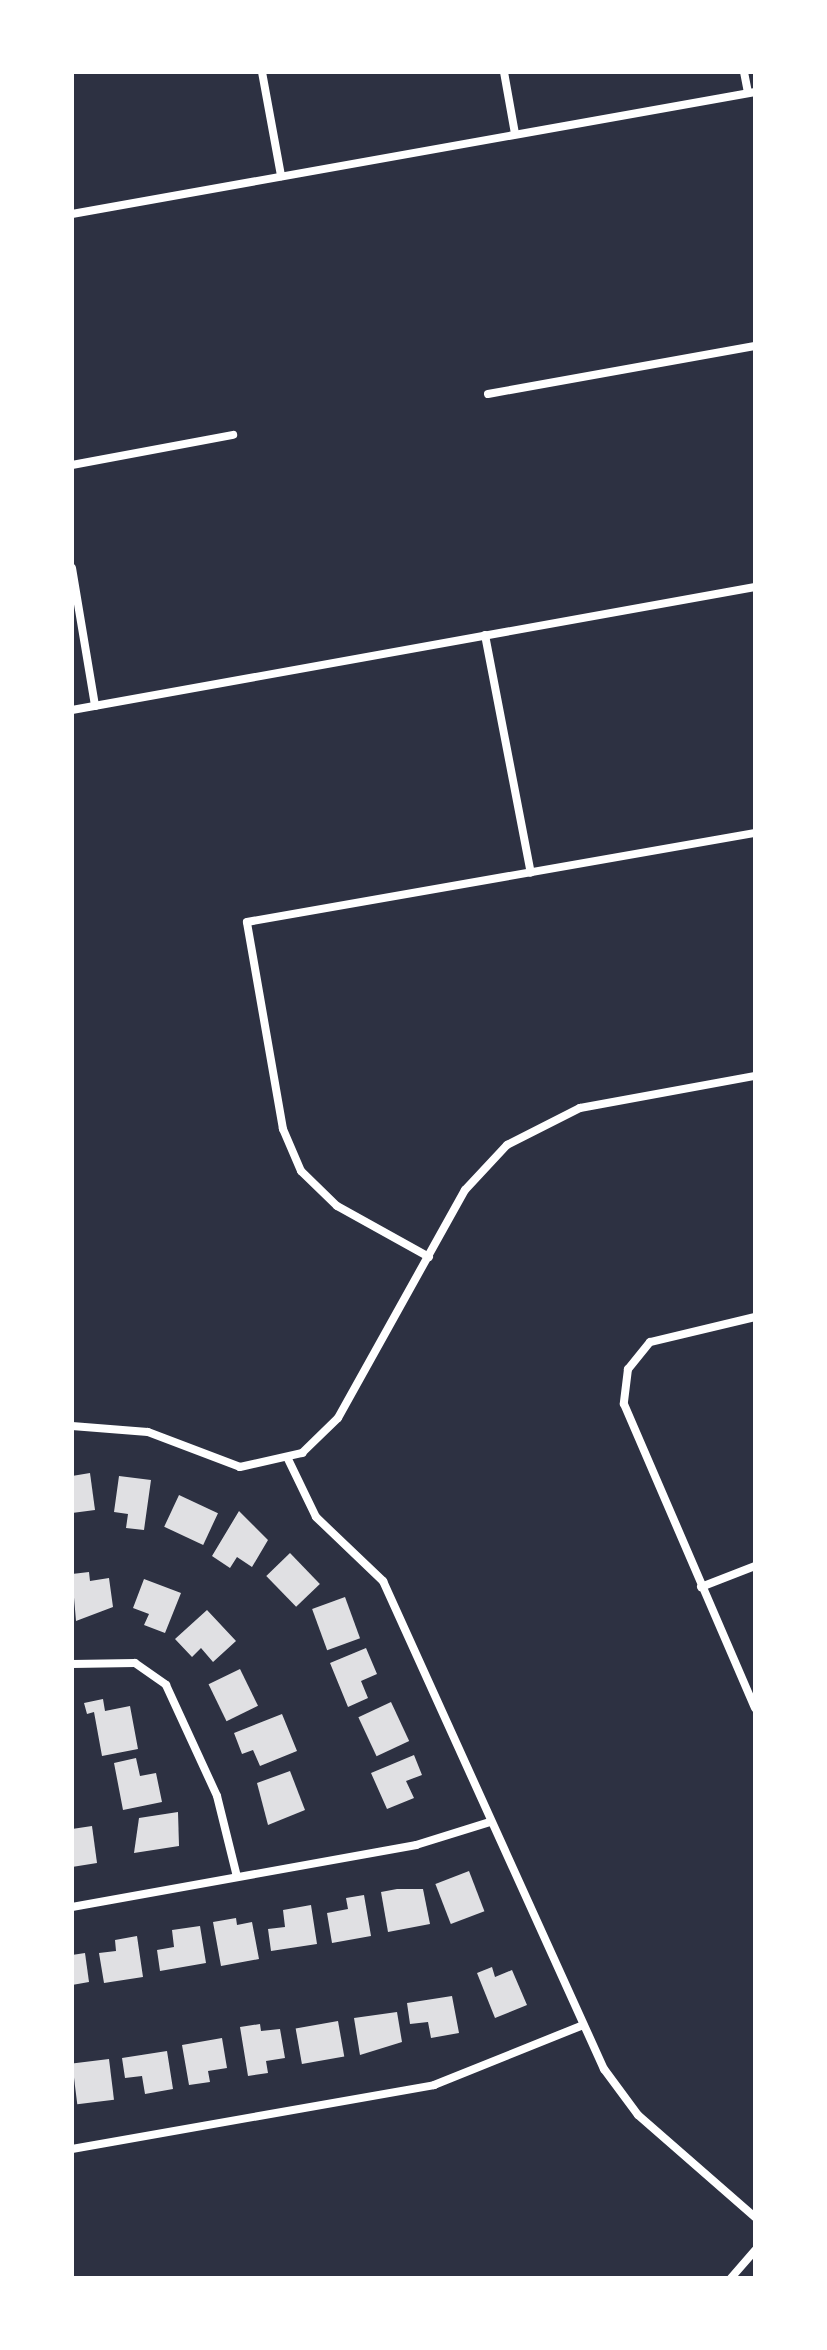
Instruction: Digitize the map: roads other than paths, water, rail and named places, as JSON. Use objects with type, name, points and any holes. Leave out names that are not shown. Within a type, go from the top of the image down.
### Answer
[{"type":"street","points":[[262,72],[281,176]]},
{"type":"street","points":[[504,72],[515,134]]},
{"type":"street","points":[[72,214],[752,93],[744,72]]},
{"type":"street","points":[[488,394],[755,346]]},
{"type":"street","points":[[72,465],[233,435]]},
{"type":"street","points":[[72,568],[95,706]]},
{"type":"street","points":[[72,710],[755,587]]},
{"type":"street","points":[[485,635],[531,873]]},
{"type":"street","points":[[429,1257],[337,1206],[301,1171],[283,1129],[247,922],[755,833]]},
{"type":"street","points":[[72,1426],[148,1432],[240,1467],[288,1459],[316,1444],[338,1418],[484,1164],[531,1127],[580,1108],[755,1076]]},
{"type":"street","points":[[755,1317],[661,1336],[633,1359],[626,1413],[755,1708]]},
{"type":"street","points":[[288,1459],[316,1517],[383,1581],[583,2025],[638,2115],[755,2217]]},
{"type":"street","points":[[701,1587],[755,1566]]},
{"type":"street","points":[[72,1664],[135,1663],[166,1685],[217,1796],[237,1877]]},
{"type":"street","points":[[72,1907],[416,1845],[490,1822]]},
{"type":"street","points":[[72,2149],[434,2085],[583,2025]]},
{"type":"street","points":[[731,2278],[755,2250]]}]
